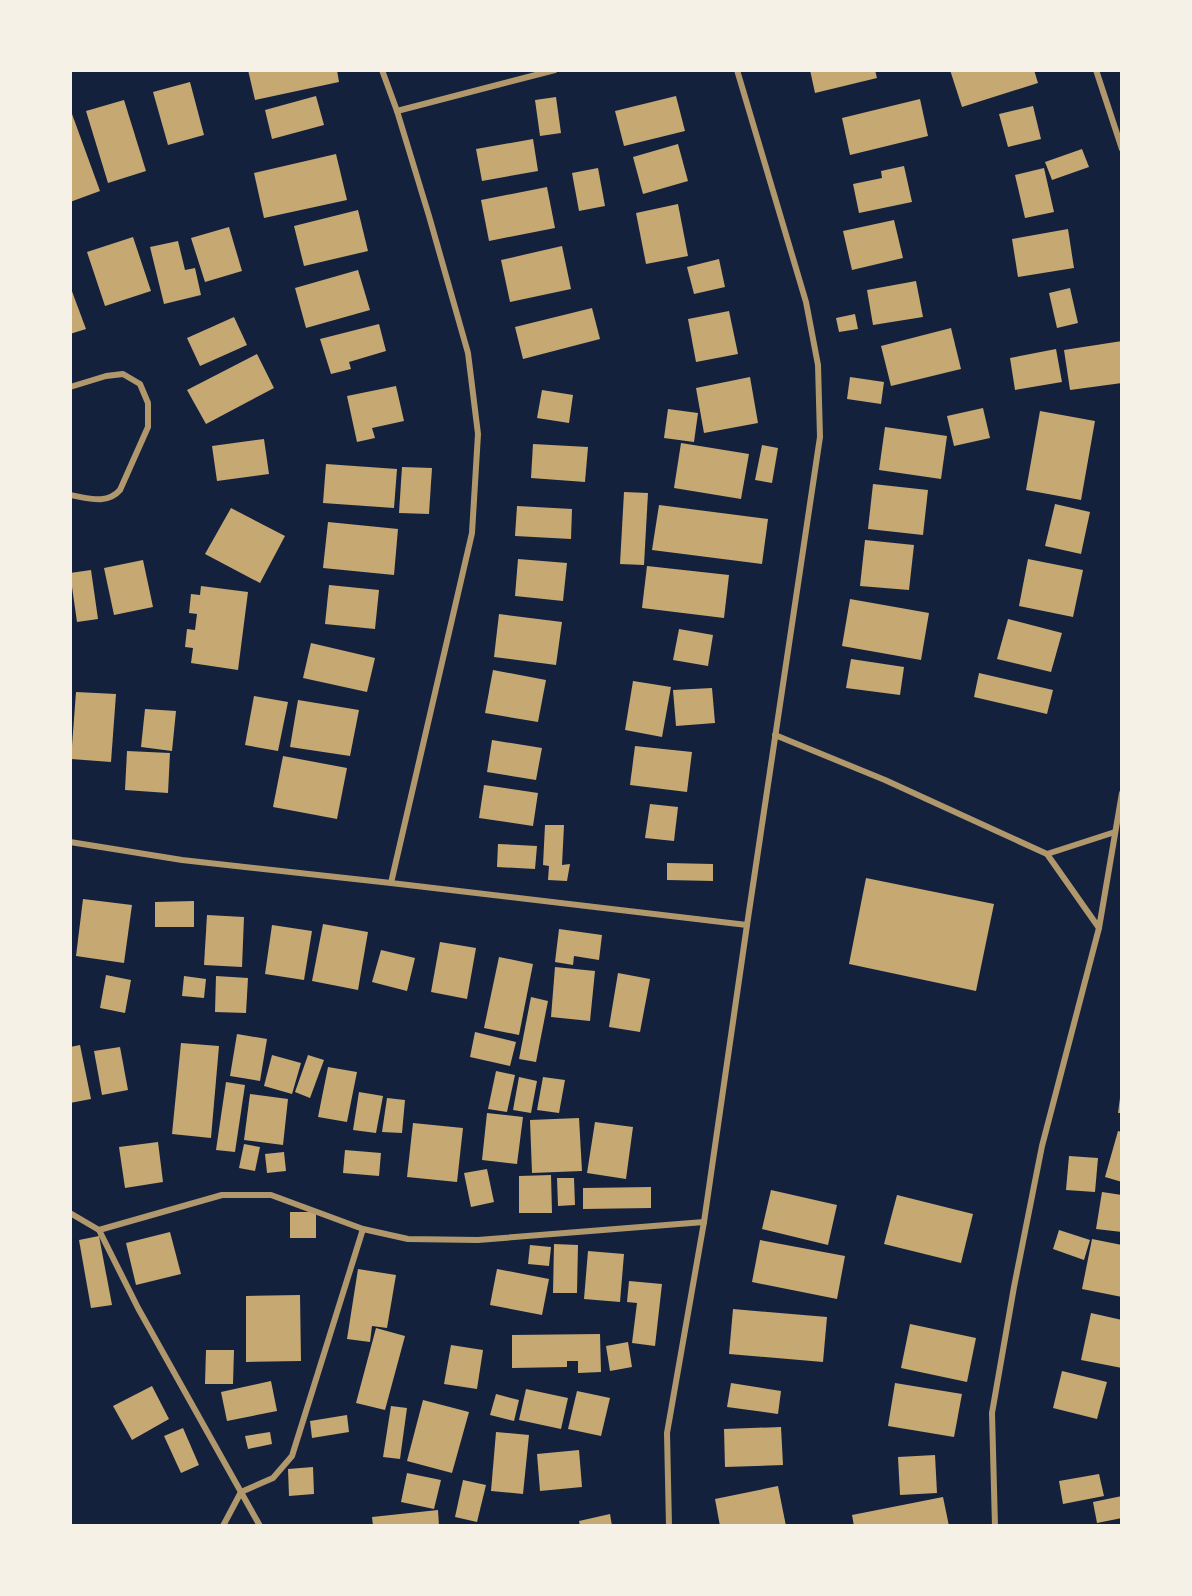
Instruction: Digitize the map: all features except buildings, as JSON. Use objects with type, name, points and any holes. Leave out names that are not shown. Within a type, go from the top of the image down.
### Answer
[{"type":"street","points":[[382,70],[397,111],[468,353],[478,434],[472,533],[391,883]]},
{"type":"street","points":[[397,111],[555,70]]},
{"type":"street","points":[[669,1526],[668,1433],[704,1222],[820,437],[818,365],[806,302],[737,70]]},
{"type":"street","points":[[1096,70],[1122,149]]},
{"type":"street","points":[[70,387],[106,376],[123,374],[140,384],[148,403],[148,427],[120,490],[113,497],[100,499],[70,495]]},
{"type":"street","points":[[775,735],[885,780],[1047,854],[1098,928]]},
{"type":"street","points":[[995,1526],[992,1413],[1042,1146],[1098,928],[1122,793]]},
{"type":"street","points":[[1047,854],[1115,832]]},
{"type":"street","points":[[70,842],[182,860],[747,926]]},
{"type":"street","points":[[99,1230],[222,1195],[271,1195],[363,1229],[408,1239],[478,1240],[704,1222]]},
{"type":"street","points":[[70,1213],[99,1230],[138,1308],[260,1526]]},
{"type":"street","points":[[223,1526],[241,1492],[273,1478],[292,1456],[363,1229]]}]
